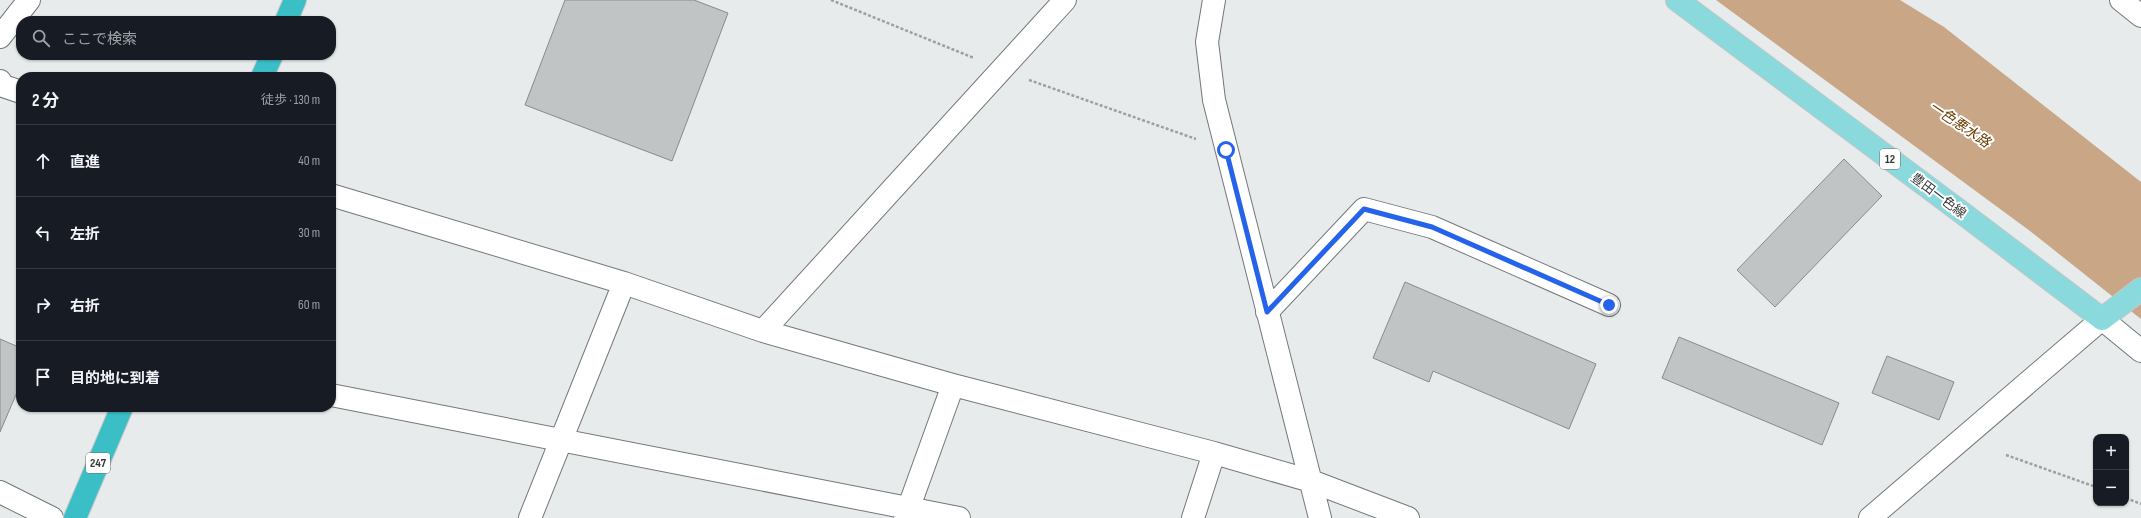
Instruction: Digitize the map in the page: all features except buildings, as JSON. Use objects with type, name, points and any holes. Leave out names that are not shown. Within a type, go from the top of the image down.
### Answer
[{"type":"highway","points":[[288,16],[295,0]]},
{"type":"highway","points":[[264,72],[270,60]]},
{"type":"highway","name":"247","points":[[75,518],[120,412]]},
{"type":"main road","name":"豊田一色線","points":[[1676,0],[1961,212],[2109,314]]},
{"type":"main road","points":[[2109,314],[2141,289]]},
{"type":"street","points":[[16,16],[29,0]]},
{"type":"street","points":[[763,331],[1064,0]]},
{"type":"street","points":[[1214,0],[1207,42],[1214,100],[1320,518]]},
{"type":"street","points":[[2122,0],[2141,16]]},
{"type":"street","points":[[1,35],[16,16]]},
{"type":"street","points":[[0,81],[3,86],[16,90]]},
{"type":"street","points":[[336,197],[624,283],[763,331],[953,385],[1214,453],[1311,481],[1408,518]]},
{"type":"street","points":[[1267,312],[1364,209],[1432,227],[1609,305]]},
{"type":"street","points":[[530,518],[624,283]]},
{"type":"street","points":[[1870,518],[2109,314],[2141,351]]},
{"type":"street","points":[[907,513],[953,385]]},
{"type":"street","points":[[336,396],[560,440],[907,513],[959,518]]},
{"type":"street","points":[[1193,518],[1214,453]]},
{"type":"street","points":[[0,492],[52,518]]},
{"type":"path","points":[[831,0],[1001,70],[1226,150]]},
{"type":"path","points":[[2006,455],[2093,486]]},
{"type":"path","points":[[2129,499],[2141,504]]},
{"type":"water","name":"一色悪水路","points":[[1716,0],[1900,0],[1944,27],[2141,182],[2141,319],[2030,231]]},
{"type":"route","points":[[1226,150],[1267,312],[1364,209],[1432,227],[1609,305]]}]
